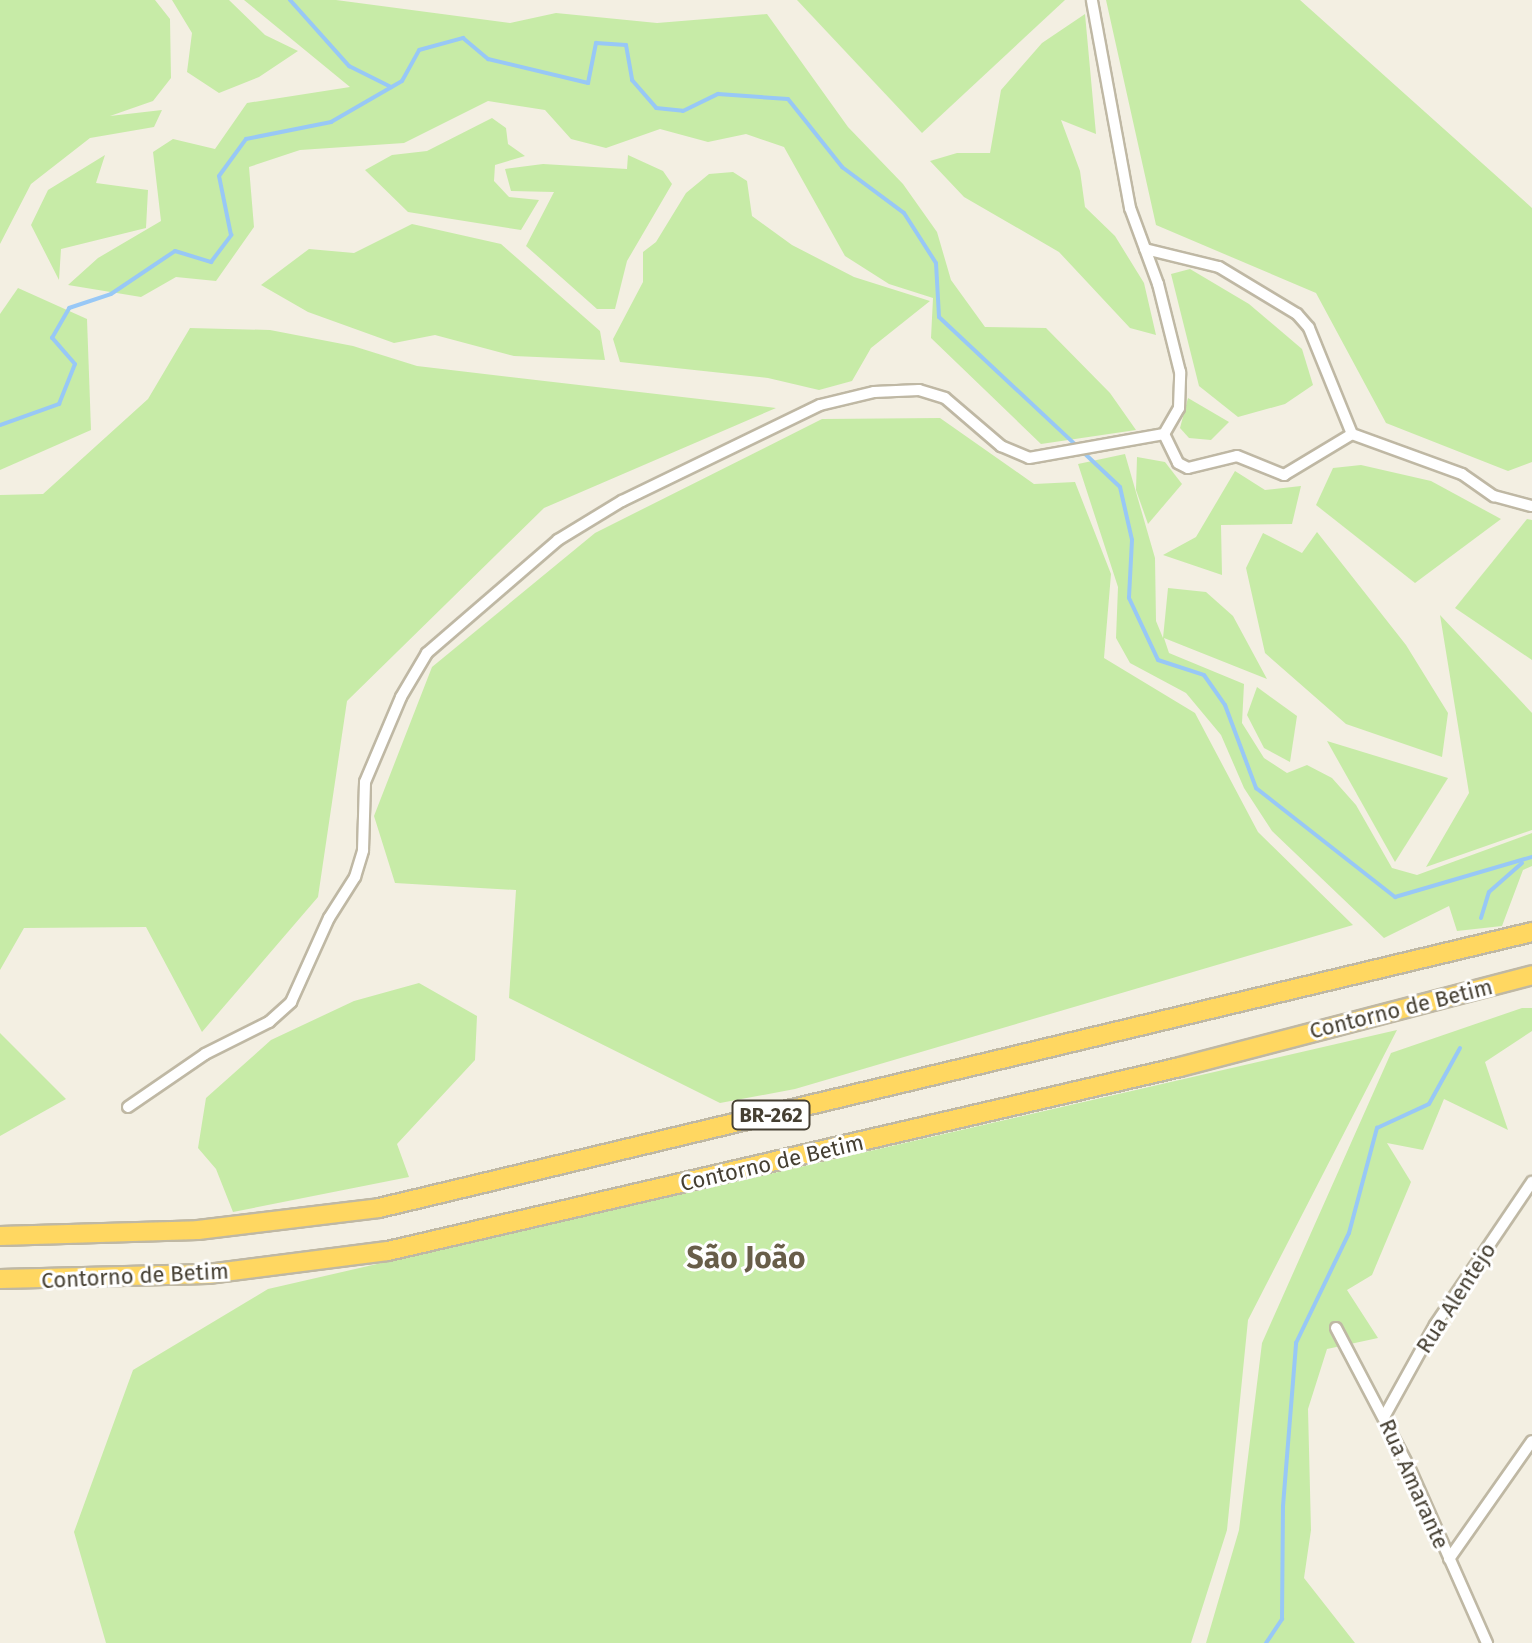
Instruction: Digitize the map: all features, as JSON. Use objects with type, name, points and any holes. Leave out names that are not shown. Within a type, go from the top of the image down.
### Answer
[{"type":"highway","name":"Contorno de Betim","points":[[0,1236],[198,1230],[379,1208],[1532,932]]},
{"type":"highway","name":"Contorno de Betim","points":[[0,1279],[208,1274],[388,1251],[1180,1067],[1532,975]]},
{"type":"street","points":[[1092,0],[1104,45],[1116,145],[1180,372],[1179,408],[1164,434]]},
{"type":"street","points":[[1145,249],[1219,267],[1297,314],[1309,328],[1352,434],[1462,474],[1494,496],[1532,506]]},
{"type":"street","points":[[128,1107],[205,1054],[269,1022],[291,1002],[329,918],[355,877],[363,850],[365,782],[401,697],[427,653],[558,540],[622,501],[820,405],[874,392],[919,390],[945,398],[1001,446],[1029,458],[1164,434]]},
{"type":"street","points":[[1164,434],[1178,463],[1188,468],[1237,456],[1284,475],[1352,434]]},
{"type":"street","name":"Rua Alentejo","points":[[1384,1417],[1435,1325],[1532,1182]]},
{"type":"street","name":"Rua Amarante","points":[[1336,1328],[1384,1417],[1487,1643]]},
{"type":"street","points":[[1449,1559],[1532,1441]]},
{"type":"green space","points":[[0,0],[155,0],[170,19],[171,78],[153,101],[110,116],[162,110],[154,127],[90,138],[31,184],[0,244]]},
{"type":"green space","points":[[172,0],[229,0],[265,35],[298,51],[259,77],[219,93],[187,72],[192,33]]},
{"type":"green space","points":[[244,0],[336,0],[510,23],[556,13],[657,23],[767,14],[848,127],[903,184],[937,232],[951,280],[985,327],[1046,328],[1110,393],[1136,430],[1041,444],[931,338],[933,298],[889,284],[845,256],[784,147],[746,134],[708,142],[660,129],[606,148],[571,139],[545,110],[488,101],[404,143],[300,150],[249,167],[254,227],[216,281],[176,277],[141,297],[68,285],[98,258],[161,221],[153,152],[173,139],[215,149],[247,103],[350,87]]},
{"type":"green space","points":[[797,0],[1065,0],[922,133]]},
{"type":"green space","points":[[1106,0],[1300,0],[1532,208],[1532,462],[1508,471],[1386,423],[1316,293],[1156,225]]},
{"type":"green space","points":[[1085,14],[1096,134],[1061,120],[1080,171],[1085,207],[1115,236],[1144,283],[1156,335],[1130,328],[1059,252],[964,197],[930,161],[957,153],[990,153],[1001,90],[1042,43]]},
{"type":"green space","points":[[492,118],[506,128],[508,144],[525,156],[495,165],[494,181],[509,197],[539,200],[521,230],[408,212],[365,170],[392,155],[427,151]]},
{"type":"green space","points":[[105,155],[96,183],[148,190],[146,228],[61,249],[59,280],[31,225],[48,190]]},
{"type":"green space","points":[[628,155],[663,171],[672,184],[627,261],[615,309],[597,309],[526,246],[554,192],[511,191],[505,169],[543,164],[627,169]]},
{"type":"green space","points":[[733,172],[747,181],[752,216],[792,245],[854,277],[930,301],[871,348],[852,381],[819,390],[768,378],[620,362],[613,339],[643,282],[643,252],[656,242],[686,193],[709,174]]},
{"type":"green space","points":[[412,224],[501,244],[600,331],[605,360],[514,356],[435,335],[394,343],[308,312],[261,285],[309,249],[354,253]]},
{"type":"green space","points":[[1190,269],[1249,304],[1302,349],[1313,385],[1285,404],[1238,417],[1199,386],[1171,274]]},
{"type":"green space","points":[[18,288],[87,319],[91,430],[0,470],[0,314]]},
{"type":"green space","points":[[190,328],[270,330],[353,346],[417,366],[776,408],[544,508],[347,701],[318,897],[202,1032],[146,927],[24,928],[0,970],[0,495],[43,494],[148,399]]},
{"type":"green space","points":[[1188,398],[1229,422],[1211,440],[1189,438],[1180,428]]},
{"type":"green space","points":[[940,418],[1034,484],[1075,482],[1111,574],[1104,658],[1195,713],[1258,832],[1353,925],[795,1089],[720,1103],[509,998],[516,890],[395,883],[374,816],[432,667],[595,533],[822,419]]},
{"type":"green space","points":[[1125,454],[1155,558],[1156,621],[1163,638],[1168,588],[1206,592],[1233,616],[1267,679],[1164,638],[1169,653],[1244,684],[1242,723],[1264,758],[1287,773],[1307,765],[1332,778],[1356,805],[1392,868],[1417,875],[1532,833],[1532,866],[1523,870],[1502,926],[1457,931],[1449,906],[1384,938],[1272,831],[1244,788],[1221,735],[1186,693],[1130,663],[1116,638],[1118,587],[1078,464]]},
{"type":"green space","points":[[1137,457],[1165,462],[1182,484],[1148,524],[1136,490]]},
{"type":"green space","points":[[1361,465],[1431,481],[1501,519],[1415,583],[1316,505],[1333,468]]},
{"type":"green space","points":[[1235,471],[1265,490],[1301,486],[1292,524],[1221,525],[1222,575],[1163,555],[1196,537]]},
{"type":"green space","points":[[1527,519],[1532,520],[1532,660],[1455,608]]},
{"type":"green space","points":[[1317,532],[1406,645],[1448,713],[1442,757],[1346,724],[1265,653],[1246,568],[1263,533],[1302,553]]},
{"type":"green space","points":[[1440,615],[1532,713],[1532,830],[1426,867],[1469,793]]},
{"type":"green space","points":[[1257,687],[1297,716],[1290,762],[1264,748],[1247,715]]},
{"type":"green space","points":[[1327,741],[1448,778],[1395,862]]},
{"type":"green space","points":[[419,983],[477,1016],[475,1060],[397,1144],[409,1177],[233,1212],[216,1169],[198,1148],[206,1098],[271,1040],[354,1001]]},
{"type":"green space","points":[[1522,1008],[1532,1008],[1532,1031],[1485,1062],[1508,1130],[1444,1099],[1423,1150],[1387,1143],[1411,1182],[1372,1275],[1347,1290],[1378,1338],[1327,1349],[1308,1409],[1311,1530],[1304,1578],[1355,1643],[1206,1643],[1239,1530],[1262,1343],[1391,1053]]},
{"type":"green space","points":[[1397,1030],[1248,1320],[1227,1530],[1191,1643],[106,1643],[74,1532],[133,1370],[268,1289]]},
{"type":"green space","points":[[0,1033],[66,1099],[0,1136]]},
{"type":"waterway","points":[[290,0],[349,66],[391,87]]},
{"type":"waterway","points":[[0,425],[59,404],[75,364],[52,338],[69,308],[111,294],[175,251],[211,262],[231,235],[219,176],[246,139],[331,122],[402,81],[419,50],[463,38],[488,59],[588,83],[596,43],[626,45],[632,80],[656,108],[683,111],[718,94],[788,99],[842,167],[904,213],[936,263],[939,317],[1077,446]]},
{"type":"waterway","points":[[1083,452],[1120,487],[1132,540],[1129,598],[1158,660],[1204,675],[1225,705],[1256,788],[1395,897],[1532,857]]},
{"type":"waterway","points":[[1481,918],[1489,892],[1522,863]]},
{"type":"waterway","points":[[1266,1643],[1282,1619],[1283,1506],[1296,1343],[1349,1233],[1377,1128],[1429,1104],[1460,1048]]},
{"type":"district","name":"São João","points":[[746,1258]]}]
